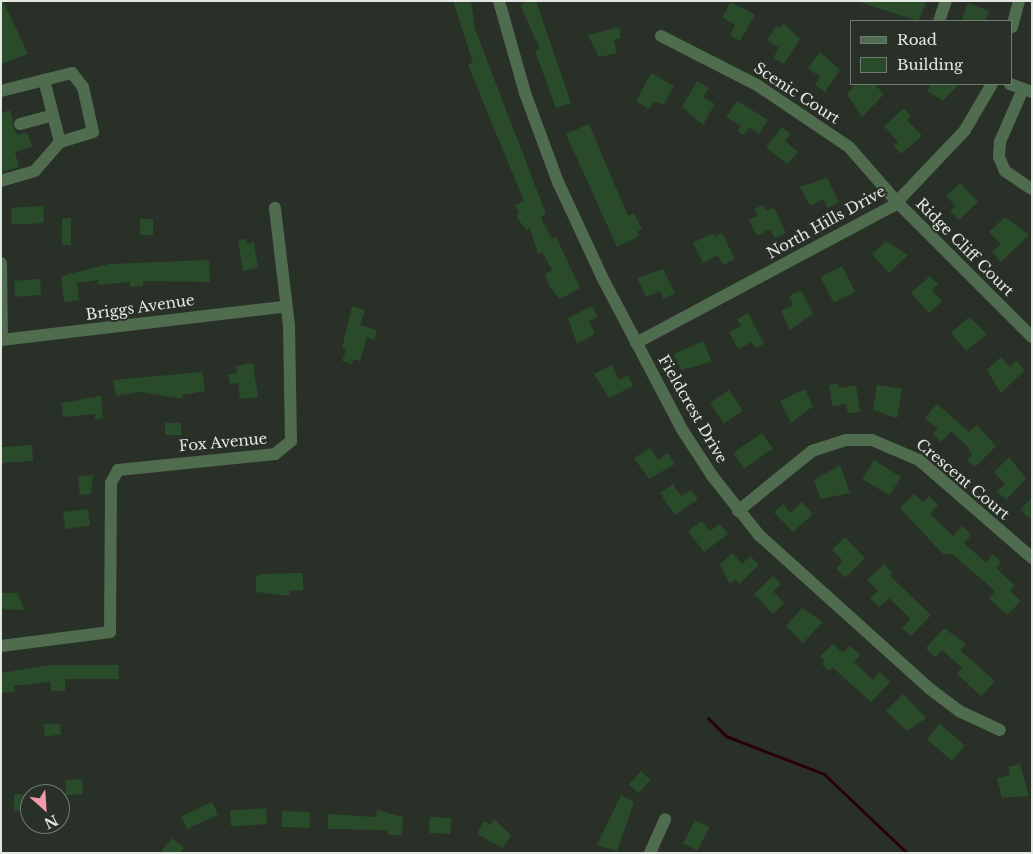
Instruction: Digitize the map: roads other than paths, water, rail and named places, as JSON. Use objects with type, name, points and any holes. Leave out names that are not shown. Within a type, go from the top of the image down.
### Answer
[{"type":"street","name":"Fieldcrest Drive","points":[[499,1],[524,93],[558,182],[636,342],[697,455],[738,511],[759,535],[944,700],[1000,730]]},
{"type":"street","points":[[939,20],[946,1]]},
{"type":"street","points":[[1013,23],[1018,1]]},
{"type":"street","name":"Scenic Court","points":[[661,36],[757,85],[829,132],[862,159],[897,202]]},
{"type":"street","points":[[1,91],[72,73],[82,87],[93,132],[60,142],[35,171],[1,181]]},
{"type":"street","points":[[44,80],[60,142]]},
{"type":"street","name":"North Hills Drive","points":[[636,342],[897,202],[964,130],[991,85]]},
{"type":"street","points":[[1013,85],[1027,90],[1000,142],[998,157],[1005,171],[1032,189]]},
{"type":"street","points":[[20,124],[53,115]]},
{"type":"street","name":"Ridge Cliff Court","points":[[897,202],[1032,337]]},
{"type":"street","name":"Fox Avenue","points":[[1,646],[107,635],[112,625],[114,473],[122,467],[275,454],[291,441],[294,427],[289,335],[283,307],[275,208]]},
{"type":"street","points":[[1,263],[2,340]]},
{"type":"street","name":"Briggs Avenue","points":[[2,340],[283,307]]},
{"type":"street","name":"Crescent Court","points":[[738,511],[812,450],[840,441],[872,440],[920,460],[1032,558]]},
{"type":"street","points":[[650,853],[665,819]]},
{"type":"waterway","points":[[708,718],[726,736],[824,774],[907,853]]}]
